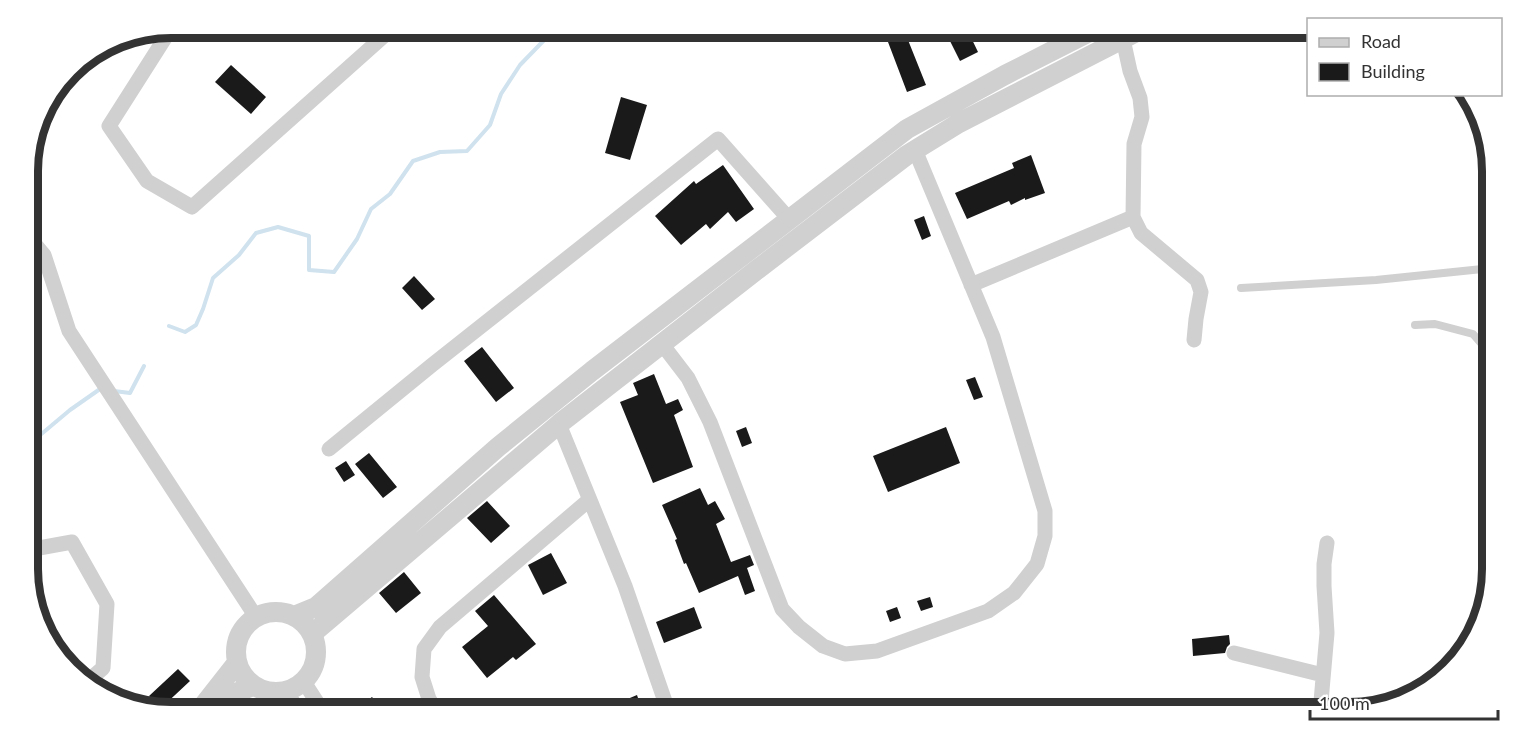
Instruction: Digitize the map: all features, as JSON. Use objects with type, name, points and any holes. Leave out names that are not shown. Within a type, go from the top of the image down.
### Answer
[{"type":"street","points":[[165,38],[109,126],[147,181],[192,207],[382,38]]},
{"type":"street","points":[[294,616],[316,606],[506,440],[592,370],[907,129],[1077,38]]},
{"type":"street","points":[[312,634],[559,424],[786,247],[915,150],[959,123],[1123,39],[1130,71],[1140,98],[1142,117],[1134,144],[1133,217],[1141,233],[1197,280],[1201,292],[1194,340]]},
{"type":"street","points":[[329,449],[718,139],[789,219]]},
{"type":"street","points":[[662,344],[688,378],[710,423],[782,609],[822,646],[845,654],[877,651],[988,611],[1014,593],[1037,564],[1045,536],[1045,511],[993,337],[915,150]]},
{"type":"street","points":[[971,285],[1133,217]]},
{"type":"street","points":[[38,248],[44,255],[69,331],[256,617]]},
{"type":"street","points":[[559,424],[625,586],[665,702]]},
{"type":"street","points":[[431,702],[422,677],[424,650],[440,627],[590,500]]},
{"type":"street","points":[[38,548],[72,542],[107,604],[103,668],[93,677]]},
{"type":"street","points":[[1321,702],[1327,633],[1324,564],[1327,543]]},
{"type":"street","points":[[268,612],[282,612],[294,616],[305,623],[316,646],[316,659],[312,672],[304,682],[293,689],[279,693],[266,692],[253,686],[243,677],[237,664],[235,651],[238,637],[245,625],[268,612]]},
{"type":"street","points":[[1234,653],[1323,675]]},
{"type":"street","points":[[206,702],[237,664]]},
{"type":"street","points":[[304,682],[317,702]]},
{"type":"street","points":[[217,702],[253,686]]},
{"type":"street","points":[[286,691],[293,702]]},
{"type":"lane","points":[[1241,288],[1376,280],[1482,269]]},
{"type":"lane","points":[[1415,325],[1435,324],[1473,334],[1482,344]]},
{"type":"building","points":[[898,38],[907,38],[926,85],[907,92],[888,42]]},
{"type":"building","points":[[948,38],[971,38],[978,52],[960,61]]},
{"type":"building","points":[[231,65],[266,97],[251,114],[215,82]]},
{"type":"building","points":[[621,97],[647,105],[630,160],[605,153]]},
{"type":"building","points":[[1031,155],[1045,193],[1025,200],[1025,198],[1011,205],[1009,201],[967,219],[955,193],[1014,168],[1012,163]]},
{"type":"building","points":[[723,165],[754,209],[736,222],[728,212],[710,229],[706,224],[681,245],[655,216],[694,181],[696,184]]},
{"type":"building","points":[[924,216],[931,236],[922,240],[914,220]]},
{"type":"building","points":[[414,276],[435,299],[422,310],[402,288]]},
{"type":"building","points":[[482,347],[514,388],[496,402],[464,361]]},
{"type":"building","points":[[654,374],[666,404],[678,399],[683,410],[674,415],[693,467],[653,483],[620,402],[638,395],[633,383]]},
{"type":"building","points":[[975,377],[983,397],[974,400],[966,380]]},
{"type":"building","points":[[746,427],[752,443],[742,447],[736,431]]},
{"type":"building","points":[[946,427],[960,463],[888,492],[873,456]]},
{"type":"building","points":[[369,453],[397,487],[383,498],[355,464]]},
{"type":"building","points":[[346,461],[355,475],[344,482],[335,468]]},
{"type":"building","points":[[700,488],[708,505],[715,501],[725,519],[716,524],[731,562],[750,555],[754,565],[747,568],[755,591],[745,595],[738,576],[699,593],[686,563],[684,564],[675,540],[677,539],[662,505]]},
{"type":"building","points":[[487,501],[510,526],[491,543],[467,518]]},
{"type":"building","points":[[551,553],[567,583],[543,595],[528,565]]},
{"type":"building","points":[[404,572],[421,593],[396,613],[379,593]]},
{"type":"building","points":[[494,595],[536,644],[516,660],[513,657],[487,678],[462,647],[488,626],[475,611]]},
{"type":"building","points":[[930,597],[933,607],[921,611],[917,601]]},
{"type":"building","points":[[694,607],[702,628],[664,643],[656,622]]},
{"type":"building","points":[[897,607],[901,618],[890,622],[886,611]]},
{"type":"building","points":[[1229,635],[1230,644],[1225,653],[1193,656],[1192,639]]},
{"type":"building","points":[[178,669],[190,681],[168,702],[153,701],[149,696]]},
{"type":"building","points":[[637,695],[639,702],[620,702]]},
{"type":"building","points":[[372,697],[376,702],[365,702]]},
{"type":"waterway","points":[[169,326],[185,332],[196,325],[213,278],[239,255],[256,233],[278,227],[309,236],[309,270],[334,272],[357,239],[371,209],[390,194],[413,161],[440,152],[467,151],[490,125],[501,94],[520,65],[546,38]]},
{"type":"waterway","points":[[114,391],[130,393],[144,366]]},
{"type":"waterway","points":[[38,439],[70,410],[100,389]]}]
